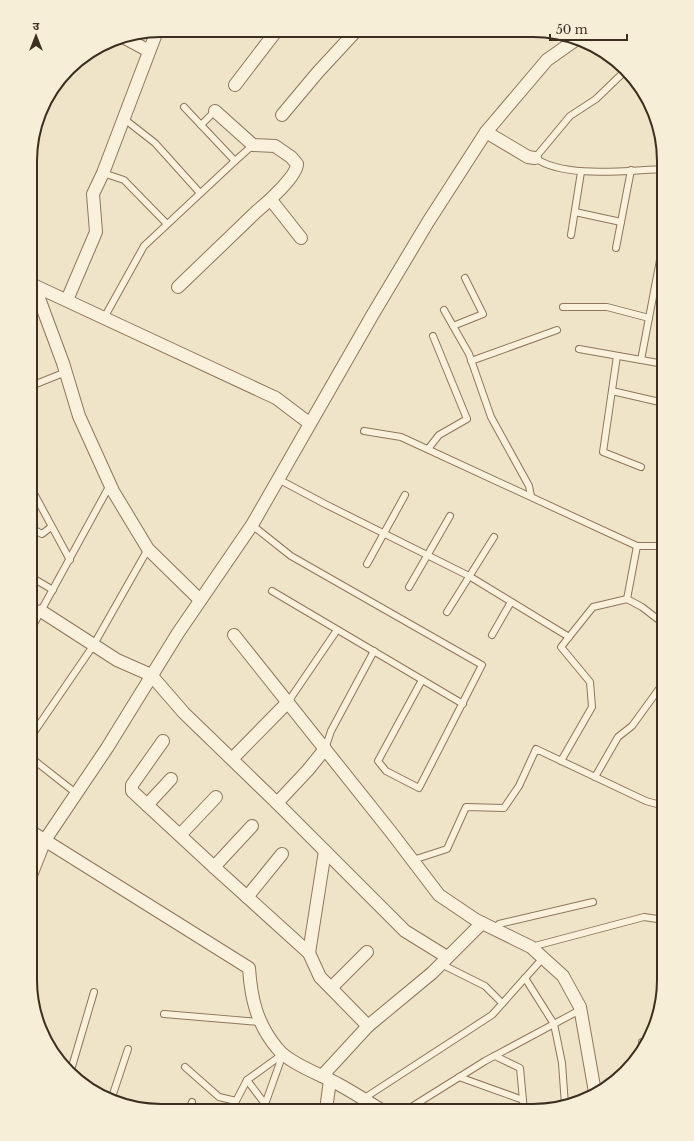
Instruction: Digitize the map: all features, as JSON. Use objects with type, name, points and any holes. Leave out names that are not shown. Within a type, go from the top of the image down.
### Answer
[{"type":"street","points":[[67,300],[96,232],[93,194],[155,37]]},
{"type":"street","points":[[234,86],[272,37]]},
{"type":"street","points":[[282,115],[318,72],[350,37]]},
{"type":"street","points":[[130,41],[149,51]]},
{"type":"street","points":[[37,860],[45,840],[107,748],[178,633],[252,525],[309,423],[428,222],[486,132],[547,60],[571,43]]},
{"type":"street","points":[[178,287],[257,210],[271,200],[293,175],[297,167],[297,164],[291,157],[276,146],[253,145],[215,111]]},
{"type":"street","points":[[486,132],[528,157],[535,158]]},
{"type":"street","points":[[271,200],[301,238]]},
{"type":"street","points":[[37,287],[276,398],[309,423]]},
{"type":"street","points":[[37,296],[66,372],[79,416],[110,485],[148,549],[200,600]]},
{"type":"street","points":[[41,611],[93,646],[117,660],[152,675],[184,713],[277,803],[405,931],[444,960]]},
{"type":"street","points":[[234,635],[413,860],[439,895],[482,923],[531,947],[563,976],[580,1010],[593,1088]]},
{"type":"street","points":[[232,759],[288,702]]},
{"type":"street","points":[[163,741],[132,785],[132,791],[309,953],[320,977],[368,1026]]},
{"type":"street","points":[[277,803],[308,770],[325,749]]},
{"type":"street","points":[[147,804],[171,779]]},
{"type":"street","points":[[180,835],[216,797]]},
{"type":"street","points":[[214,867],[252,826]]},
{"type":"street","points":[[37,835],[249,968],[250,991],[260,1022],[277,1050],[293,1061],[371,1104]]},
{"type":"street","points":[[309,953],[325,851]]},
{"type":"street","points":[[247,897],[282,854]]},
{"type":"street","points":[[326,1104],[326,1078],[368,1026],[444,960],[482,923]]},
{"type":"street","points":[[331,988],[367,952]]},
{"type":"lane","points":[[622,74],[596,98],[570,116],[535,158],[543,164],[581,172],[657,169]]},
{"type":"lane","points":[[184,106],[235,162]]},
{"type":"lane","points":[[201,125],[215,111]]},
{"type":"lane","points":[[123,118],[156,143],[200,193]]},
{"type":"lane","points":[[104,318],[144,246],[253,145]]},
{"type":"lane","points":[[616,248],[631,170]]},
{"type":"lane","points":[[571,235],[581,172]]},
{"type":"lane","points":[[102,173],[124,180],[167,224]]},
{"type":"lane","points":[[575,212],[621,222]]},
{"type":"lane","points":[[641,360],[657,275]]},
{"type":"lane","points":[[453,326],[483,314],[465,278]]},
{"type":"lane","points":[[563,307],[607,307],[649,318]]},
{"type":"lane","points":[[444,310],[471,361],[491,417],[529,486],[530,496]]},
{"type":"lane","points":[[471,361],[557,330]]},
{"type":"lane","points":[[428,449],[439,435],[467,419],[433,336]]},
{"type":"lane","points":[[579,349],[657,363]]},
{"type":"lane","points":[[617,356],[603,452],[641,467]]},
{"type":"lane","points":[[37,384],[66,372]]},
{"type":"lane","points":[[612,391],[657,401]]},
{"type":"lane","points":[[364,431],[401,437],[637,546],[657,546]]},
{"type":"lane","points":[[278,479],[469,576],[569,637]]},
{"type":"lane","points":[[37,617],[110,485]]},
{"type":"lane","points":[[367,564],[405,495]]},
{"type":"lane","points":[[37,499],[70,560]]},
{"type":"lane","points":[[409,587],[450,516]]},
{"type":"lane","points":[[252,525],[291,556],[482,665],[419,788],[386,771],[378,761],[422,680]]},
{"type":"lane","points":[[37,531],[42,534],[51,526]]},
{"type":"lane","points":[[447,612],[494,537]]},
{"type":"lane","points":[[627,599],[637,546]]},
{"type":"lane","points":[[37,728],[93,646],[148,549]]},
{"type":"lane","points":[[37,581],[53,590]]},
{"type":"lane","points":[[272,591],[463,704]]},
{"type":"lane","points":[[561,761],[592,707],[590,682],[561,647],[593,607],[627,599],[642,607],[657,619]]},
{"type":"lane","points":[[492,635],[511,602]]},
{"type":"lane","points":[[288,702],[337,630]]},
{"type":"lane","points":[[325,749],[331,731],[374,651]]},
{"type":"lane","points":[[595,777],[618,737],[632,726],[657,692]]},
{"type":"lane","points":[[413,860],[448,849],[466,807],[504,808],[519,786],[536,749],[646,801],[657,804]]},
{"type":"lane","points":[[37,763],[76,794]]},
{"type":"lane","points":[[495,930],[499,924],[593,902]]},
{"type":"lane","points":[[531,947],[644,917],[657,919]]},
{"type":"lane","points":[[363,1099],[492,1015],[543,958]]},
{"type":"lane","points":[[444,960],[485,986],[502,1003]]},
{"type":"lane","points":[[525,978],[554,1024],[562,1063],[565,1100]]},
{"type":"lane","points":[[71,1066],[94,992]]},
{"type":"lane","points":[[416,1104],[495,1056],[580,1010]]},
{"type":"lane","points":[[164,1014],[260,1022]]},
{"type":"lane","points":[[113,1094],[128,1049]]},
{"type":"lane","points":[[185,1067],[219,1097],[236,1101],[247,1080],[283,1054]]},
{"type":"lane","points":[[265,1104],[283,1054]]},
{"type":"lane","points":[[495,1056],[520,1068],[523,1104]]},
{"type":"lane","points":[[459,1077],[523,1100]]},
{"type":"lane","points":[[247,1080],[262,1104]]}]
